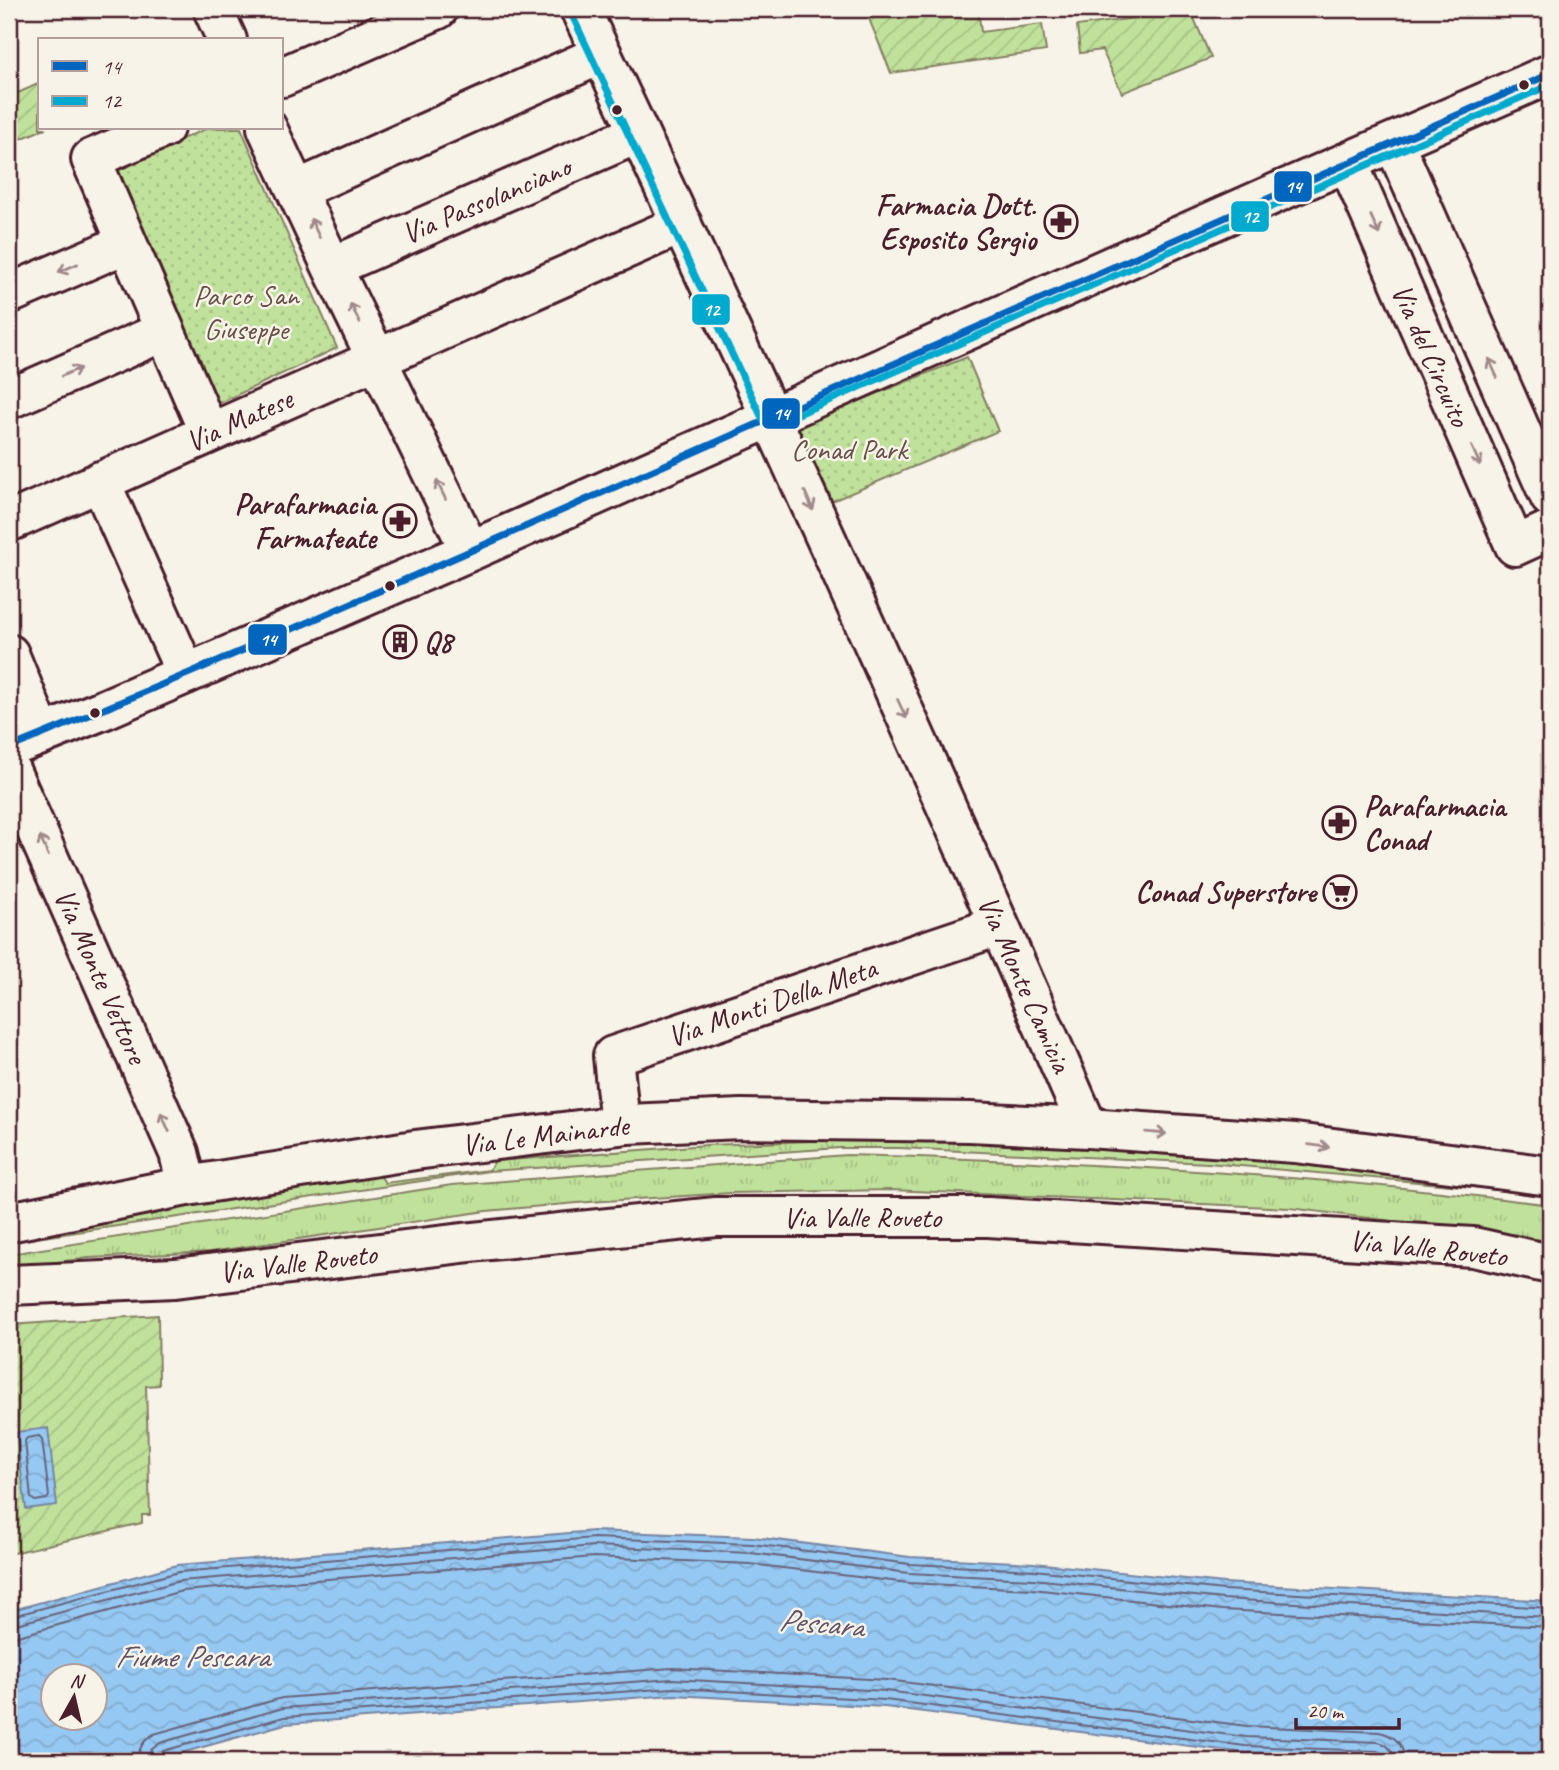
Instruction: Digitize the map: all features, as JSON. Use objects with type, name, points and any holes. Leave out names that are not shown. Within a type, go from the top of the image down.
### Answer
[{"type":"street","points":[[284,76],[438,9]]},
{"type":"street","name":"Via Monte Camicia","points":[[580,9],[772,416],[1088,1128]]},
{"type":"street","points":[[297,190],[602,54]]},
{"type":"street","points":[[9,654],[26,741],[470,551],[1550,74]]},
{"type":"street","points":[[159,130],[91,159],[209,433]]},
{"type":"street","points":[[268,130],[470,551]]},
{"type":"street","name":"Via Passolanciano","points":[[332,267],[639,133]]},
{"type":"street","name":"Via del Circuito","points":[[1394,143],[1550,497]]},
{"type":"street","name":"Via del Circuito","points":[[1348,163],[1515,546],[1550,530]]},
{"type":"street","points":[[378,359],[682,224]]},
{"type":"street","points":[[9,294],[127,243]]},
{"type":"street","points":[[9,399],[165,331]]},
{"type":"street","name":"Via Matese","points":[[9,522],[378,359]]},
{"type":"street","points":[[100,481],[186,674]]},
{"type":"street","name":"Via Monte Vettore","points":[[9,768],[179,1153],[187,1186]]},
{"type":"street","name":"Via Monti Della Meta","points":[[620,1125],[613,1056],[999,926]]},
{"type":"street","name":"Via Le Mainarde","points":[[9,1222],[187,1186],[415,1150],[620,1125],[741,1119],[958,1122],[1088,1128]]},
{"type":"street","points":[[1088,1128],[1295,1143],[1550,1176]]},
{"type":"street","name":"Via Valle Roveto","points":[[9,1285],[175,1278],[461,1243],[716,1217],[988,1217],[1473,1247],[1550,1264]]},
{"type":"street","name":"Via Valle Roveto","points":[[9,1304],[139,1293],[175,1278]]},
{"type":"green space","points":[[865,9],[978,9],[981,32],[1042,24],[1046,51],[891,73]]},
{"type":"green space","points":[[1142,9],[1190,9],[1211,58],[1122,93],[1102,50],[1080,53],[1077,26],[1142,17]]},
{"type":"green space","points":[[38,84],[38,130],[41,130],[9,144],[9,97]]},
{"type":"green space","name":"Parco San Giuseppe","points":[[203,130],[242,130],[337,348],[211,407],[108,170]]},
{"type":"green space","name":"Conad Park","points":[[967,357],[998,431],[823,505],[790,429]]},
{"type":"green space","points":[[865,1139],[999,1141],[1248,1154],[1550,1192],[1550,1197],[1473,1187],[1208,1163],[900,1148],[840,1148],[489,1171],[9,1242],[9,1237],[126,1212],[380,1175],[385,1183],[489,1170],[495,1161],[707,1145]]},
{"type":"green space","points":[[847,1155],[1006,1160],[1213,1172],[1502,1199],[1550,1205],[1550,1241],[1290,1208],[891,1190],[731,1193],[486,1211],[210,1252],[89,1258],[9,1268],[9,1254],[452,1185]]},
{"type":"green space","points":[[158,1315],[159,1385],[146,1386],[150,1515],[142,1515],[142,1523],[9,1554],[9,1325]]},
{"type":"green space","points":[[1061,1753],[1201,1761],[1063,1761]]},
{"type":"water","points":[[48,1428],[57,1505],[26,1509],[16,1432]]},
{"type":"water","name":"Fiume Pescara","points":[[594,1531],[753,1537],[910,1557],[1034,1563],[1224,1583],[1550,1601],[1550,1761],[1445,1761],[1245,1753],[885,1707],[673,1695],[285,1724],[153,1761],[9,1761],[9,1611],[177,1565]]},
{"type":"transit line","name":"12","points":[[571,13],[763,420],[771,426],[1550,85]]},
{"type":"transit line","name":"14","points":[[9,748],[352,603],[1550,74]]},
{"type":"place","name":"Farmacia Dott. Esposito Sergio","points":[[1061,222]]},
{"type":"place","name":"Parafarmacia Farmateate","points":[[400,521]]},
{"type":"place","name":"Q8","points":[[400,642]]},
{"type":"place","name":"Parafarmacia Conad","points":[[1339,823]]},
{"type":"place","name":"Conad Superstore","points":[[1340,892]]},
{"type":"water label","name":"Pescara","points":[[821,1623]]}]
